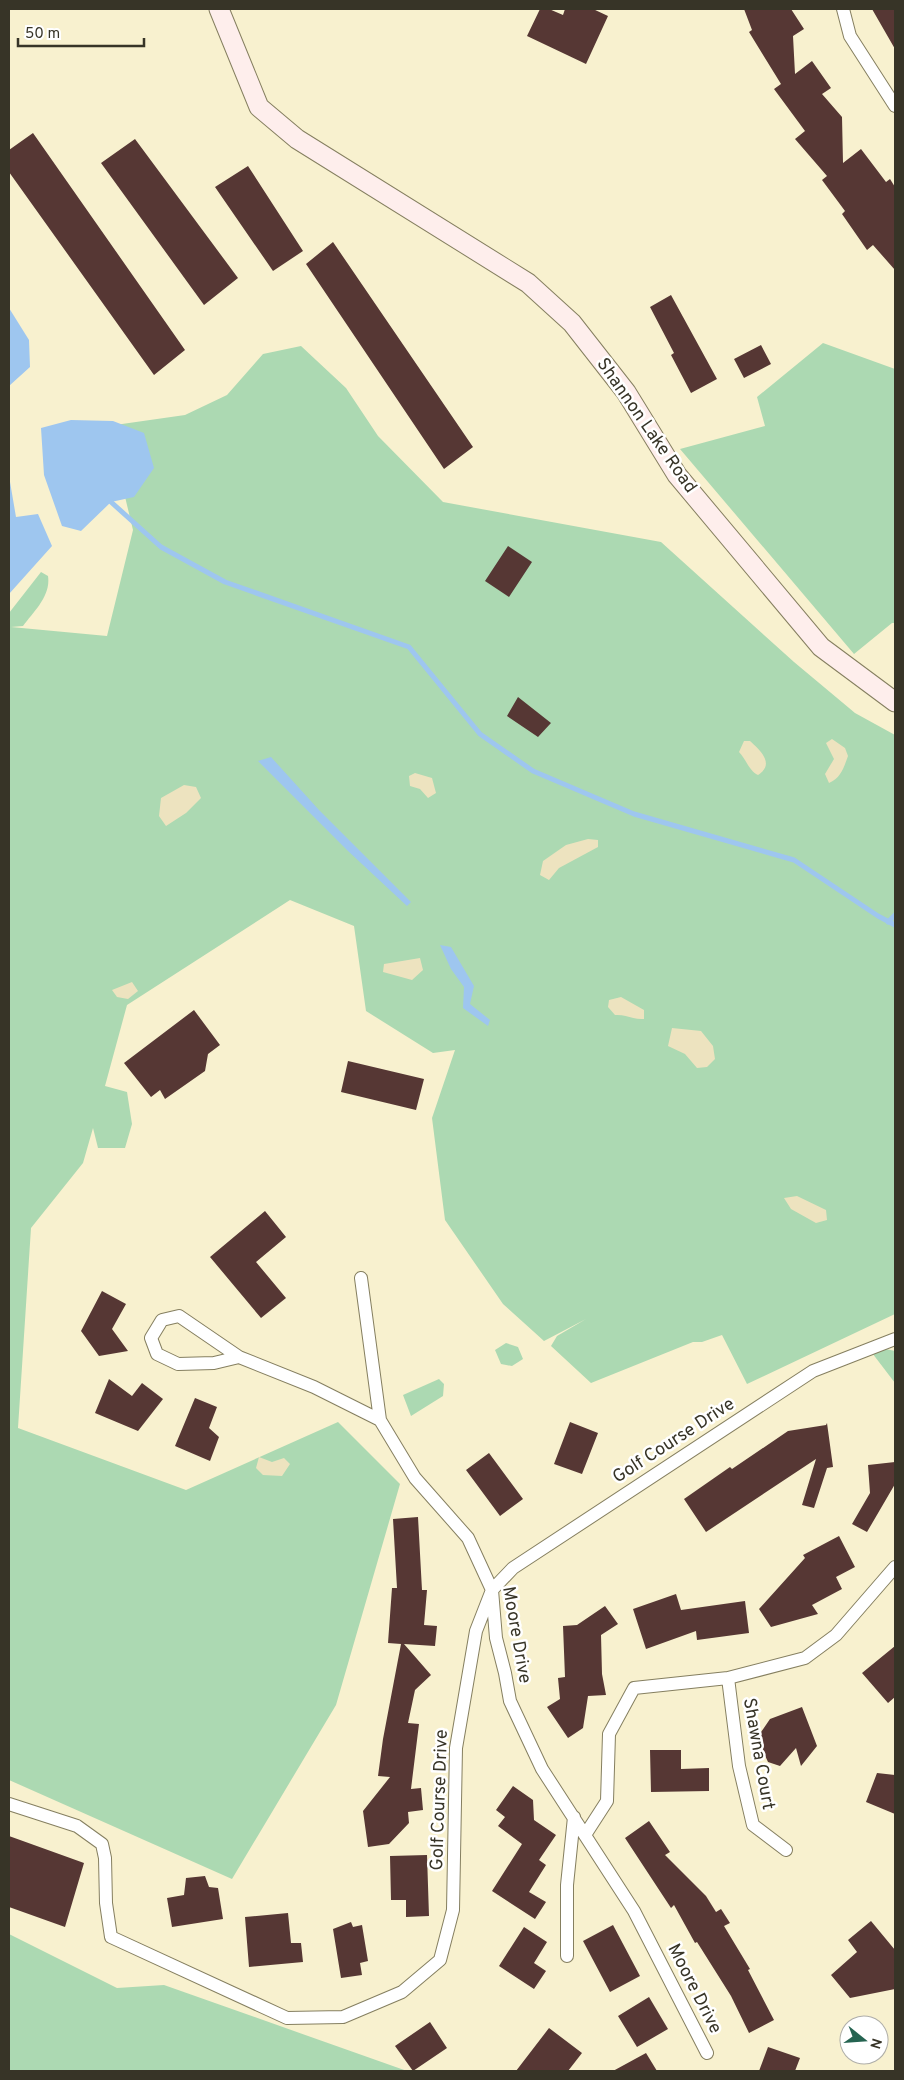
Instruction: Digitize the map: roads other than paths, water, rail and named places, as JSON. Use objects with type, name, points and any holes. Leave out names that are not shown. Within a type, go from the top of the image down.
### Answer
[{"type":"main road","name":"Shannon Lake Road","points":[[219,9],[259,107],[297,140],[528,283],[572,323],[626,392],[677,475],[821,647],[895,702]]},
{"type":"street","points":[[842,9],[850,36],[895,106]]},
{"type":"street","points":[[361,1278],[380,1420]]},
{"type":"street","points":[[239,1357],[214,1363],[178,1364],[157,1354],[152,1338],[162,1320],[179,1316],[239,1357],[314,1386],[380,1420]]},
{"type":"street","name":"Golf Course Drive","points":[[9,1804],[77,1826],[102,1844],[105,1858],[106,1903],[111,1936],[287,2018],[343,2016],[402,1992],[440,1960],[453,1910],[456,1748],[476,1631],[492,1590],[513,1568],[813,1371],[895,1339]]},
{"type":"street","name":"Moore Drive","points":[[380,1420],[415,1478],[468,1538],[492,1590],[496,1638],[510,1701],[542,1769],[634,1912],[707,2053]]},
{"type":"street","points":[[586,1835],[607,1801],[609,1734],[634,1688],[728,1678],[805,1658],[836,1634],[895,1567]]},
{"type":"street","name":"Shawna Court","points":[[728,1678],[739,1766],[753,1826],[786,1850]]},
{"type":"street","points":[[567,1956],[567,1886],[574,1817]]},
{"type":"water","points":[[9,308],[29,340],[30,367],[9,386]]},
{"type":"water","points":[[71,420],[113,421],[144,433],[154,468],[134,497],[111,502],[81,531],[62,526],[44,475],[41,428]]},
{"type":"water","points":[[9,476],[16,517],[38,514],[52,546],[9,594]]},
{"type":"water","points":[[271,757],[319,810],[411,902],[407,906],[348,851],[258,761]]},
{"type":"water","points":[[440,945],[451,947],[474,986],[470,1004],[490,1020],[488,1026],[463,1008],[464,987],[451,969]]},
{"type":"waterway","points":[[111,502],[161,547],[225,582],[409,647],[480,734],[533,771],[634,814],[794,860],[878,916],[895,925]]},
{"type":"waterway","points":[[888,922],[895,915]]}]
